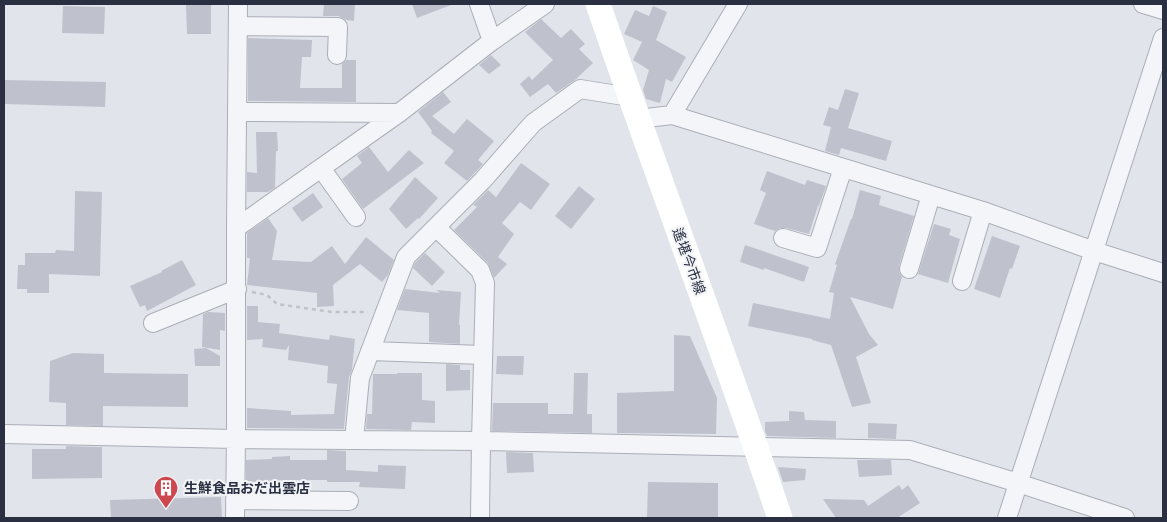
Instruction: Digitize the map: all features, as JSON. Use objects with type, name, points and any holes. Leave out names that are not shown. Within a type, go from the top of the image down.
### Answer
[{"type":"main road","name":"遙堪今市線","points":[[598,4],[780,518]]},
{"type":"street","points":[[235,518],[238,4]]},
{"type":"street","points":[[479,4],[492,41]]},
{"type":"street","points":[[236,228],[399,113],[492,41],[545,4]]},
{"type":"street","points":[[672,115],[738,4]]},
{"type":"street","points":[[1143,4],[1163,10]]},
{"type":"street","points":[[238,26],[338,27],[337,56]]},
{"type":"street","points":[[1007,518],[1163,38]]},
{"type":"street","points":[[354,440],[360,378],[406,257],[483,180],[533,123],[580,89],[634,108],[672,115],[983,211],[1094,251],[1163,273]]},
{"type":"street","points":[[237,112],[399,113]]},
{"type":"street","points":[[321,168],[356,217]]},
{"type":"street","points":[[783,238],[817,248],[842,168]]},
{"type":"street","points":[[909,268],[931,195]]},
{"type":"street","points":[[962,281],[983,211]]},
{"type":"street","points":[[436,227],[480,270],[486,283],[480,518]]},
{"type":"street","points":[[153,323],[237,289]]},
{"type":"street","points":[[370,351],[483,355]]},
{"type":"street","points":[[4,434],[236,440],[481,441],[910,450],[1125,518]]},
{"type":"street","points":[[235,500],[350,501]]},
{"type":"path","points":[[237,289],[267,295],[277,304],[332,312],[384,313]]},
{"type":"building","points":[[186,4],[211,4],[211,34],[187,34]]},
{"type":"building","points":[[324,4],[355,4],[354,21],[338,16],[323,16]]},
{"type":"building","points":[[412,4],[450,4],[451,5],[417,18]]},
{"type":"building","points":[[63,6],[105,7],[104,34],[62,33]]},
{"type":"building","points":[[653,6],[667,12],[656,40],[686,57],[672,82],[666,79],[660,103],[646,99],[643,90],[649,70],[633,60],[642,42],[624,34],[635,10],[649,16]]},
{"type":"building","points":[[541,19],[561,38],[571,29],[585,44],[579,49],[593,63],[575,80],[556,93],[548,84],[530,97],[520,84],[529,76],[532,80],[553,60],[525,32]]},
{"type":"building","points":[[248,38],[312,40],[311,57],[302,57],[300,88],[342,88],[342,64],[346,60],[356,60],[356,102],[248,101]]},
{"type":"building","points":[[491,55],[501,65],[489,74],[479,65]]},
{"type":"building","points":[[4,80],[106,82],[105,107],[4,104]]},
{"type":"building","points":[[845,89],[859,93],[848,128],[892,141],[886,161],[841,148],[839,155],[825,151],[831,127],[823,125],[829,107],[838,110]]},
{"type":"building","points":[[443,92],[451,102],[432,116],[454,134],[467,119],[494,141],[478,160],[483,164],[467,181],[444,163],[454,151],[431,133],[432,131],[418,112]]},
{"type":"building","points":[[256,132],[277,132],[278,151],[276,151],[275,188],[268,192],[247,192],[247,172],[257,173]]},
{"type":"building","points":[[369,147],[388,172],[409,150],[424,163],[363,209],[342,179],[362,163],[357,156]]},
{"type":"building","points":[[521,163],[550,184],[531,210],[520,202],[502,223],[514,234],[498,257],[507,264],[494,278],[488,263],[454,230],[477,207],[473,205],[488,190],[496,197]]},
{"type":"building","points":[[767,171],[805,185],[807,180],[826,186],[809,234],[786,228],[780,228],[775,231],[754,224],[766,193],[760,190]]},
{"type":"building","points":[[415,177],[438,198],[419,219],[406,229],[389,209]]},
{"type":"building","points":[[579,186],[595,199],[571,229],[555,216]]},
{"type":"building","points":[[860,190],[881,196],[879,205],[914,216],[899,266],[899,272],[902,277],[893,309],[850,297],[869,334],[878,345],[856,357],[871,403],[852,407],[831,345],[812,339],[748,326],[753,303],[830,319],[834,293],[829,292],[837,265],[835,264],[852,219]]},
{"type":"building","points":[[75,191],[102,192],[100,276],[49,274],[49,293],[27,293],[27,289],[17,289],[18,265],[25,265],[25,253],[55,253],[56,250],[74,251]]},
{"type":"building","points":[[313,193],[323,207],[302,222],[292,208]]},
{"type":"building","points":[[268,218],[277,231],[272,260],[311,262],[332,246],[345,264],[366,237],[394,260],[388,275],[382,282],[360,264],[333,285],[334,306],[317,307],[317,293],[247,285],[250,258],[247,258],[247,233]]},
{"type":"building","points":[[934,224],[951,229],[949,235],[960,239],[948,283],[918,274]]},
{"type":"building","points":[[992,236],[1020,246],[1000,298],[974,289]]},
{"type":"building","points":[[745,245],[809,267],[804,282],[740,262]]},
{"type":"building","points":[[425,253],[445,272],[432,286],[413,268],[415,263]]},
{"type":"building","points":[[182,260],[196,285],[147,311],[145,305],[140,307],[130,286],[162,272]]},
{"type":"building","points":[[405,289],[440,293],[436,290],[461,292],[460,344],[429,342],[429,313],[397,310]]},
{"type":"building","points":[[247,306],[258,306],[258,322],[280,324],[279,333],[329,340],[330,335],[355,339],[344,429],[247,428],[247,408],[291,411],[291,415],[334,414],[337,384],[327,383],[328,366],[288,360],[289,345],[286,350],[262,347],[263,339],[247,340]]},
{"type":"building","points":[[208,312],[225,313],[225,331],[220,330],[220,350],[202,347],[203,314]]},
{"type":"building","points":[[674,335],[690,336],[717,398],[716,434],[617,433],[617,393],[674,391]]},
{"type":"building","points":[[206,348],[220,356],[220,366],[195,366],[194,349]]},
{"type":"building","points":[[73,353],[104,354],[104,373],[188,374],[188,407],[103,406],[103,426],[66,425],[66,403],[49,402],[50,361]]},
{"type":"building","points":[[497,356],[524,356],[523,375],[496,374]]},
{"type":"building","points":[[446,364],[460,365],[460,370],[470,370],[470,390],[446,391]]},
{"type":"building","points":[[422,373],[422,400],[435,401],[435,423],[412,422],[411,430],[366,429],[367,414],[372,414],[373,374]]},
{"type":"building","points":[[574,373],[588,373],[587,414],[592,414],[592,433],[492,431],[493,403],[548,403],[548,414],[573,414]]},
{"type":"building","points":[[789,411],[804,412],[805,420],[836,421],[836,438],[767,436],[765,422],[789,421]]},
{"type":"building","points":[[868,423],[897,424],[896,439],[868,438]]},
{"type":"building","points":[[66,446],[102,447],[102,478],[32,479],[32,449],[66,449]]},
{"type":"building","points":[[327,450],[346,451],[346,470],[378,472],[378,465],[406,466],[405,489],[359,487],[360,482],[327,482],[327,480],[246,482],[246,460],[290,456],[290,460],[327,460]]},
{"type":"building","points":[[506,452],[533,453],[534,472],[507,473]]},
{"type":"building","points":[[857,460],[891,460],[892,475],[859,477]]},
{"type":"building","points":[[778,467],[806,469],[805,480],[783,482]]},
{"type":"building","points":[[648,482],[718,483],[718,518],[647,518]]},
{"type":"building","points":[[899,485],[902,490],[908,485],[920,503],[897,518],[836,518],[823,499],[864,500],[868,506]]},
{"type":"building","name":"生鮮食品おだ出雲店","points":[[221,497],[222,518],[111,518],[110,500]]},
{"type":"place","name":"生鮮食品おだ出雲店","points":[[166,509]]}]
